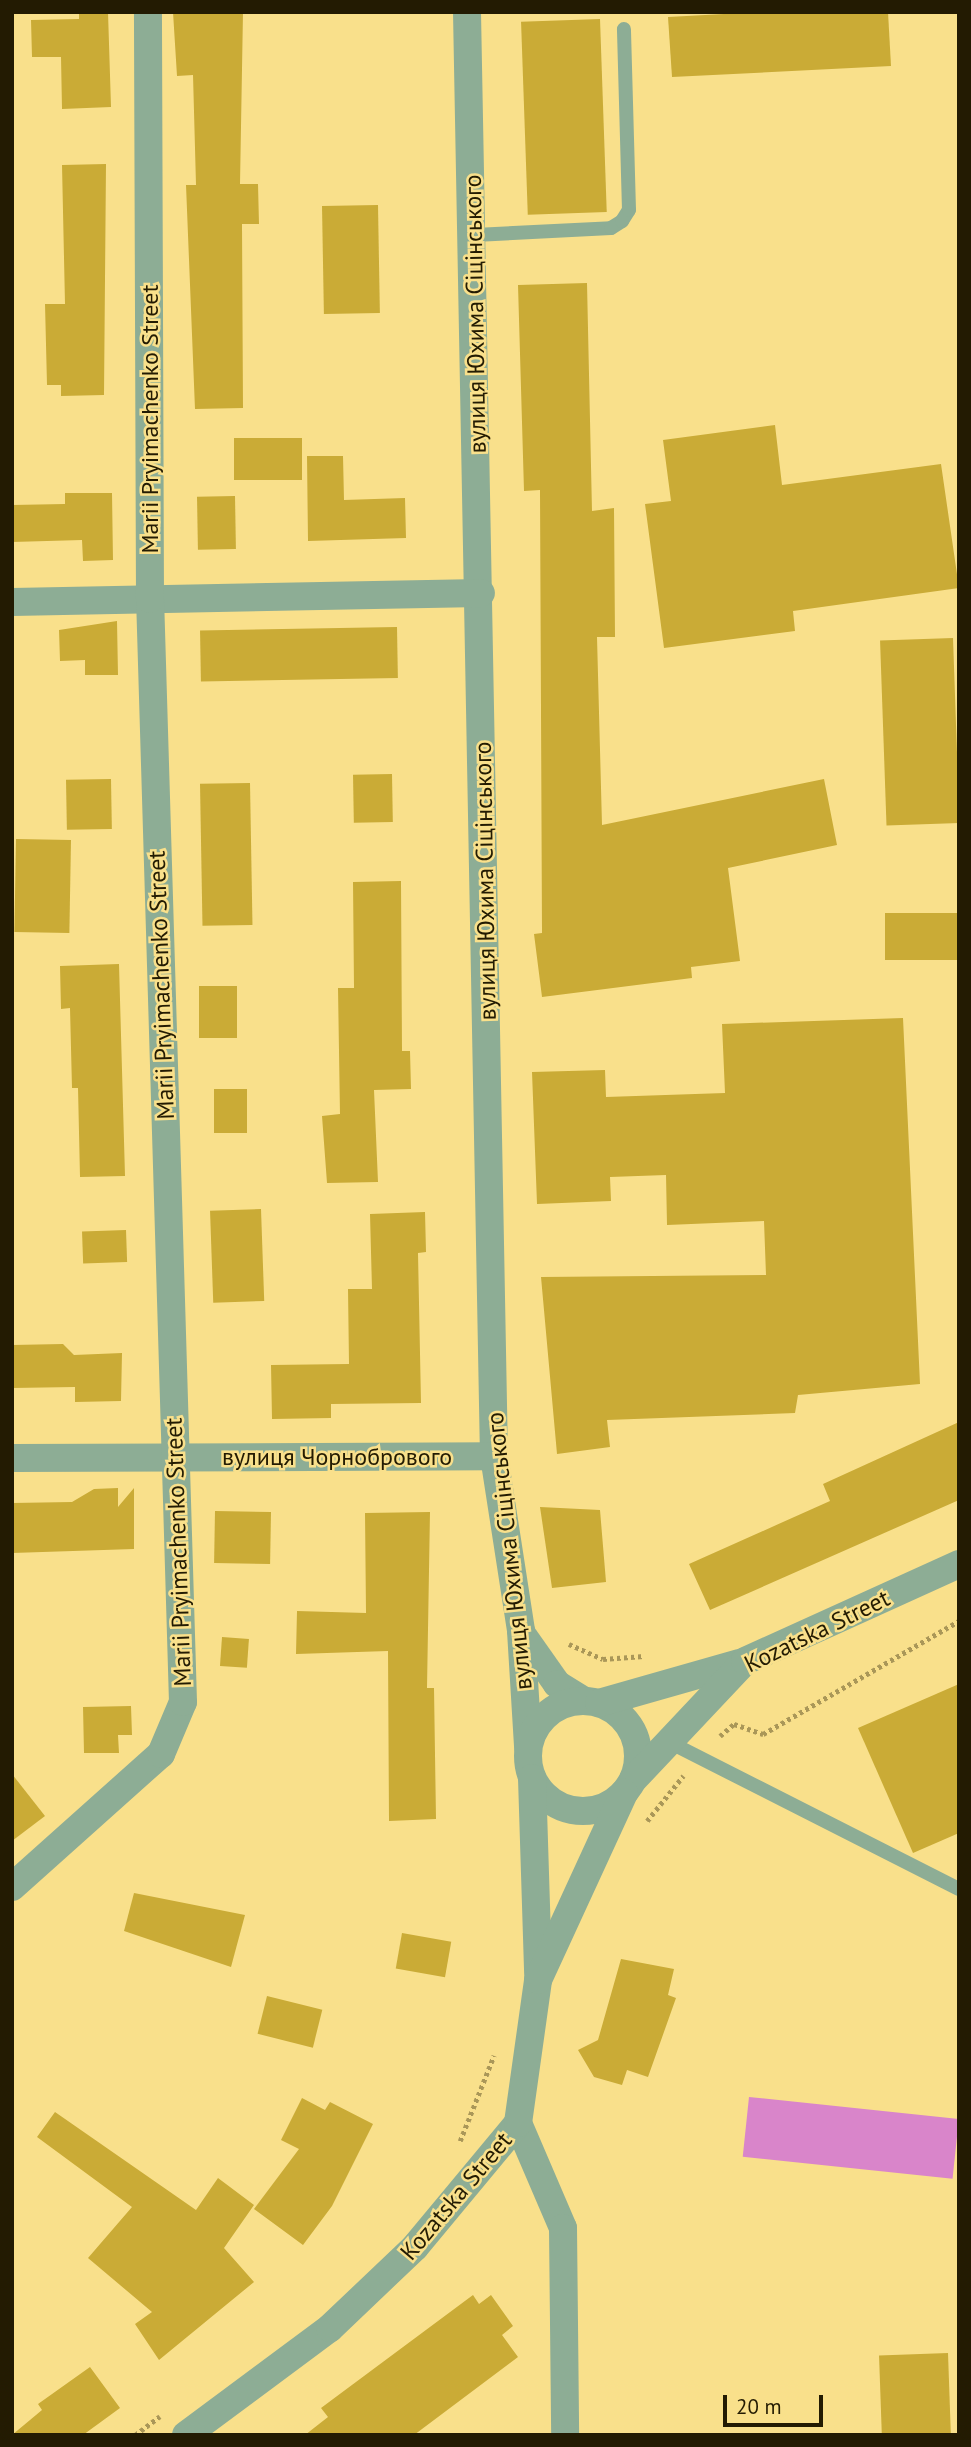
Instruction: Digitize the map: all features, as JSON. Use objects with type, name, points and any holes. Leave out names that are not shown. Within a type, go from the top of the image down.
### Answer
[{"type":"street","name":"Marii Pryimachenko Street","points":[[12,1887],[162,1754],[183,1702],[150,599],[148,12]]},
{"type":"street","name":"вулиця Юхима Сіцінського","points":[[467,12],[475,235],[494,1456],[521,1632],[528,1747]]},
{"type":"street","points":[[12,602],[481,593]]},
{"type":"street","name":"вулиця Чорнобрового","points":[[12,1458],[494,1456]]},
{"type":"street","name":"Kozatska Street","points":[[186,2435],[330,2328],[415,2247],[518,2123],[538,1980],[629,1786],[745,1661],[959,1564]]},
{"type":"street","points":[[521,1632],[557,1684],[592,1702],[634,1734],[629,1786],[598,1809],[566,1809],[532,1778]]},
{"type":"street","points":[[538,1980],[532,1778],[528,1747],[548,1714],[745,1661]]},
{"type":"street","points":[[518,2123],[563,2228],[565,2435]]},
{"type":"lane","points":[[475,235],[611,228],[622,221],[629,210],[624,29]]},
{"type":"lane","points":[[669,1742],[959,1889]]},
{"type":"path","points":[[642,1827],[698,1757],[734,1724],[763,1734],[959,1621]]},
{"type":"path","points":[[564,1639],[603,1659],[652,1656]]},
{"type":"path","points":[[456,2148],[484,2092],[497,2043]]},
{"type":"path","points":[[135,2435],[168,2410]]},
{"type":"shaded area","points":[[749,2097],[959,2119],[953,2179],[743,2157]]},
{"type":"building","points":[[79,12],[108,12],[111,107],[62,109],[61,57],[32,57],[31,20],[79,19]]},
{"type":"building","points":[[173,12],[243,12],[240,184],[258,184],[259,224],[242,224],[243,408],[195,409],[186,185],[196,185],[193,75],[177,76]]},
{"type":"building","points":[[761,12],[888,12],[891,66],[672,77],[668,17]]},
{"type":"building","points":[[600,19],[607,212],[528,215],[521,22]]},
{"type":"building","points":[[106,164],[104,395],[61,396],[61,385],[47,385],[45,304],[65,304],[62,165]]},
{"type":"building","points":[[378,205],[380,313],[324,314],[322,206]]},
{"type":"building","points":[[587,283],[592,511],[614,508],[615,637],[597,637],[602,825],[824,779],[837,845],[728,868],[740,961],[691,967],[692,978],[542,997],[534,934],[542,933],[540,490],[524,491],[518,285]]},
{"type":"building","points":[[775,425],[782,485],[941,464],[959,588],[793,611],[795,631],[664,648],[645,504],[671,501],[663,440]]},
{"type":"building","points":[[234,438],[302,438],[302,480],[234,480]]},
{"type":"building","points":[[307,456],[343,456],[344,500],[405,498],[406,538],[308,541]]},
{"type":"building","points":[[65,493],[112,493],[113,560],[83,561],[82,540],[12,542],[12,505],[65,504]]},
{"type":"building","points":[[235,496],[236,549],[198,550],[197,497]]},
{"type":"building","points":[[117,621],[118,675],[85,675],[85,660],[60,661],[59,630]]},
{"type":"building","points":[[397,627],[398,678],[201,681],[200,630]]},
{"type":"building","points":[[953,638],[959,823],[887,825],[880,641]]},
{"type":"building","points":[[392,774],[393,822],[354,823],[353,775]]},
{"type":"building","points":[[111,779],[112,829],[67,830],[66,780]]},
{"type":"building","points":[[250,783],[252,925],[202,926],[200,784]]},
{"type":"building","points":[[16,839],[71,840],[69,933],[14,932]]},
{"type":"building","points":[[401,881],[402,1051],[410,1051],[411,1089],[374,1090],[378,1182],[327,1183],[322,1116],[340,1114],[338,988],[354,988],[353,882]]},
{"type":"building","points":[[885,913],[959,913],[959,960],[885,960]]},
{"type":"building","points":[[119,964],[125,1176],[80,1177],[78,1088],[72,1088],[70,1008],[61,1009],[60,966]]},
{"type":"building","points":[[199,986],[237,986],[237,1038],[199,1038]]},
{"type":"building","points":[[903,1018],[920,1384],[798,1395],[795,1413],[607,1420],[610,1447],[557,1454],[541,1277],[766,1275],[764,1221],[667,1225],[666,1175],[610,1177],[611,1201],[537,1204],[532,1072],[605,1070],[606,1097],[725,1093],[722,1024]]},
{"type":"building","points":[[214,1089],[247,1089],[247,1133],[214,1133]]},
{"type":"building","points":[[261,1209],[264,1301],[213,1303],[210,1211]]},
{"type":"building","points":[[425,1212],[426,1252],[418,1253],[421,1403],[331,1404],[331,1418],[272,1419],[271,1365],[349,1364],[348,1289],[372,1289],[370,1214]]},
{"type":"building","points":[[126,1230],[127,1262],[83,1264],[82,1232]]},
{"type":"building","points":[[63,1344],[74,1355],[122,1353],[121,1401],[75,1402],[75,1387],[12,1388],[12,1345]]},
{"type":"building","points":[[959,1422],[959,1500],[710,1610],[689,1564],[830,1501],[823,1484]]},
{"type":"building","points":[[118,1488],[118,1507],[134,1488],[134,1549],[12,1553],[12,1503],[72,1502],[94,1489]]},
{"type":"building","points":[[540,1507],[600,1510],[606,1582],[552,1588]]},
{"type":"building","points":[[215,1511],[271,1512],[270,1564],[214,1563]]},
{"type":"building","points":[[430,1512],[427,1688],[434,1688],[436,1819],[389,1821],[388,1651],[296,1654],[297,1611],[366,1613],[365,1513]]},
{"type":"building","points":[[222,1637],[249,1639],[247,1668],[220,1666]]},
{"type":"building","points":[[959,1684],[959,1833],[913,1853],[858,1728]]},
{"type":"building","points":[[131,1706],[132,1735],[118,1735],[119,1753],[84,1753],[83,1707]]},
{"type":"building","points":[[12,1774],[45,1816],[12,1841]]},
{"type":"building","points":[[134,1893],[245,1915],[231,1967],[124,1931]]},
{"type":"building","points":[[402,1933],[451,1942],[445,1977],[396,1968]]},
{"type":"building","points":[[621,1959],[674,1969],[668,1995],[676,1998],[648,2077],[627,2070],[622,2085],[594,2077],[578,2050],[598,2040]]},
{"type":"building","points":[[267,1996],[322,2010],[313,2048],[258,2034]]},
{"type":"building","points":[[302,2098],[325,2110],[330,2102],[373,2124],[332,2206],[303,2245],[254,2209],[299,2149],[281,2140]]},
{"type":"building","points":[[55,2112],[196,2210],[218,2178],[254,2205],[224,2248],[254,2282],[159,2360],[135,2324],[152,2312],[88,2258],[132,2207],[37,2137]]},
{"type":"building","points":[[473,2295],[479,2304],[491,2295],[513,2326],[502,2335],[518,2357],[414,2435],[305,2435],[328,2417],[321,2408]]},
{"type":"building","points":[[948,2353],[951,2435],[882,2435],[879,2355]]},
{"type":"building","points":[[90,2367],[120,2408],[83,2435],[12,2435],[42,2410],[38,2404]]}]
